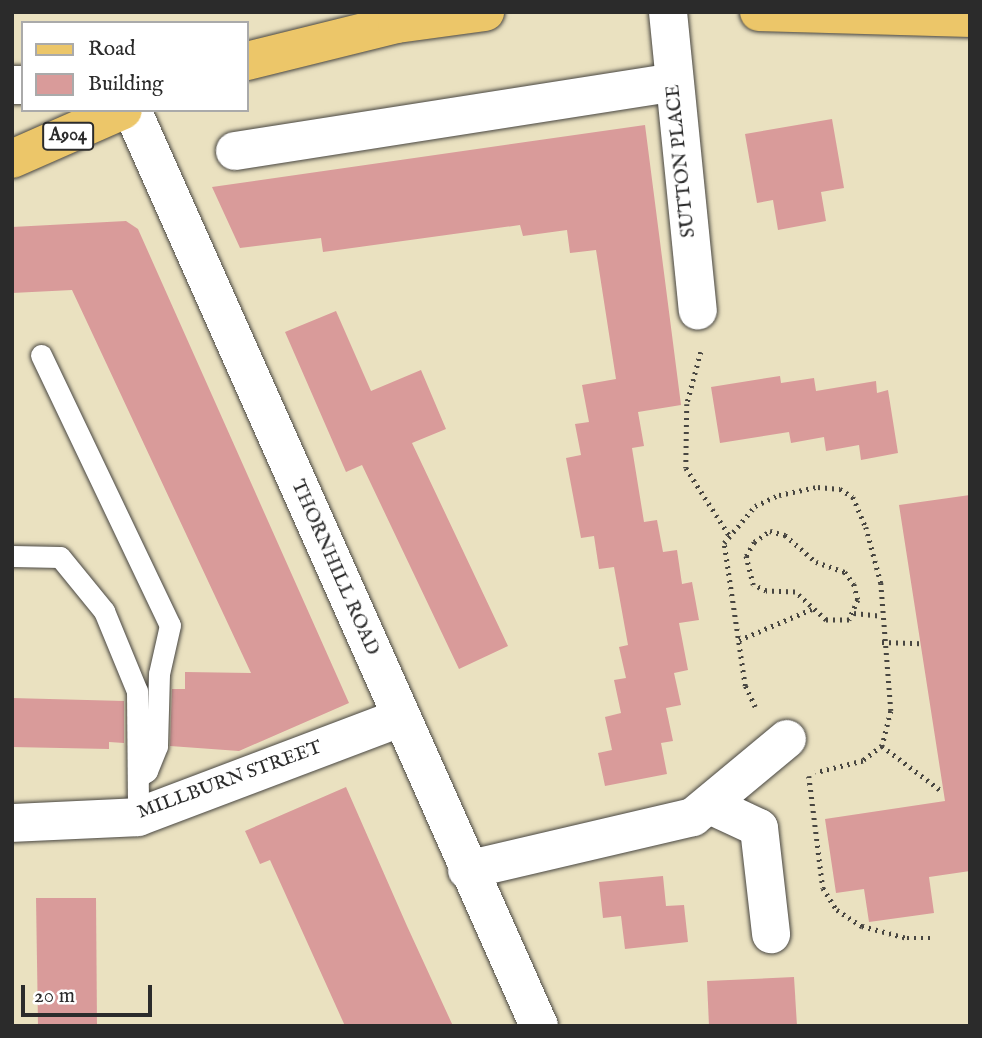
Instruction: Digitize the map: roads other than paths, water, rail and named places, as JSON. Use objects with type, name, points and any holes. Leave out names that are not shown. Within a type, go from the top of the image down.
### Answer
[{"type":"main road","points":[[248,61],[397,24],[485,12]]},
{"type":"main road","points":[[759,12],[970,18]]},
{"type":"main road","name":"A904","points":[[12,159],[118,112]]},
{"type":"street","name":"SUTTON PLACE","points":[[668,12],[698,310]]},
{"type":"street","points":[[235,151],[674,82]]},
{"type":"street","name":"THORNHILL ROAD","points":[[133,112],[467,870],[539,1026]]},
{"type":"street","name":"MILLBURN STREET","points":[[12,823],[138,817],[400,718]]},
{"type":"street","points":[[467,870],[692,817],[710,805],[787,739]]},
{"type":"street","points":[[710,805],[759,828],[771,934]]},
{"type":"lane","points":[[41,355],[170,625],[159,674],[157,746],[147,771],[138,777]]},
{"type":"lane","points":[[12,556],[60,557],[104,611],[137,691],[138,817]]}]
